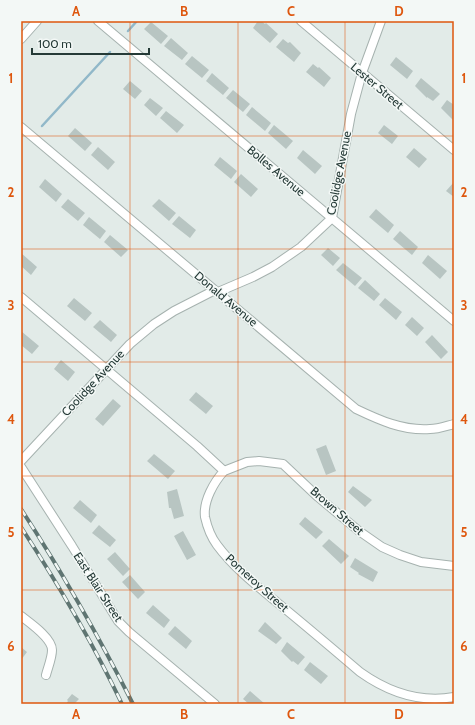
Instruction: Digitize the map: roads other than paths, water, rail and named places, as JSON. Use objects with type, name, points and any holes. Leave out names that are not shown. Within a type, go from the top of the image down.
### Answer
[{"type":"street","points":[[21,39],[37,21]]},
{"type":"street","name":"Bolles Avenue","points":[[98,21],[454,321]]},
{"type":"street","name":"Lester Street","points":[[300,21],[454,150]]},
{"type":"street","name":"Coolidge Avenue","points":[[21,461],[130,344],[154,324],[174,311],[216,291],[272,268],[301,247],[332,218],[344,143],[362,73],[381,21]]},
{"type":"street","name":"Donald Avenue","points":[[21,127],[356,409],[377,420],[405,428],[430,429],[451,424]]},
{"type":"street","points":[[21,298],[224,470]]},
{"type":"street","name":"Brown Street","points":[[224,470],[247,462],[259,460],[284,464],[318,497],[358,531],[382,547],[421,562],[454,566]]},
{"type":"street","name":"East Blair Street","points":[[21,467],[118,621],[129,632],[215,704]]},
{"type":"street","name":"Pomeroy Street","points":[[224,470],[216,479],[209,493],[205,516],[216,544],[235,566],[360,672],[373,681],[391,690],[415,697],[443,699],[454,697]]},
{"type":"street","points":[[21,616],[42,634],[51,645],[52,650],[46,675]]},
{"type":"waterway","points":[[128,31],[137,21]]},
{"type":"waterway","points":[[42,126],[110,52]]},
{"type":"railway","points":[[21,509],[80,605],[133,704]]},
{"type":"railway","points":[[21,527],[74,614],[122,704]]}]
